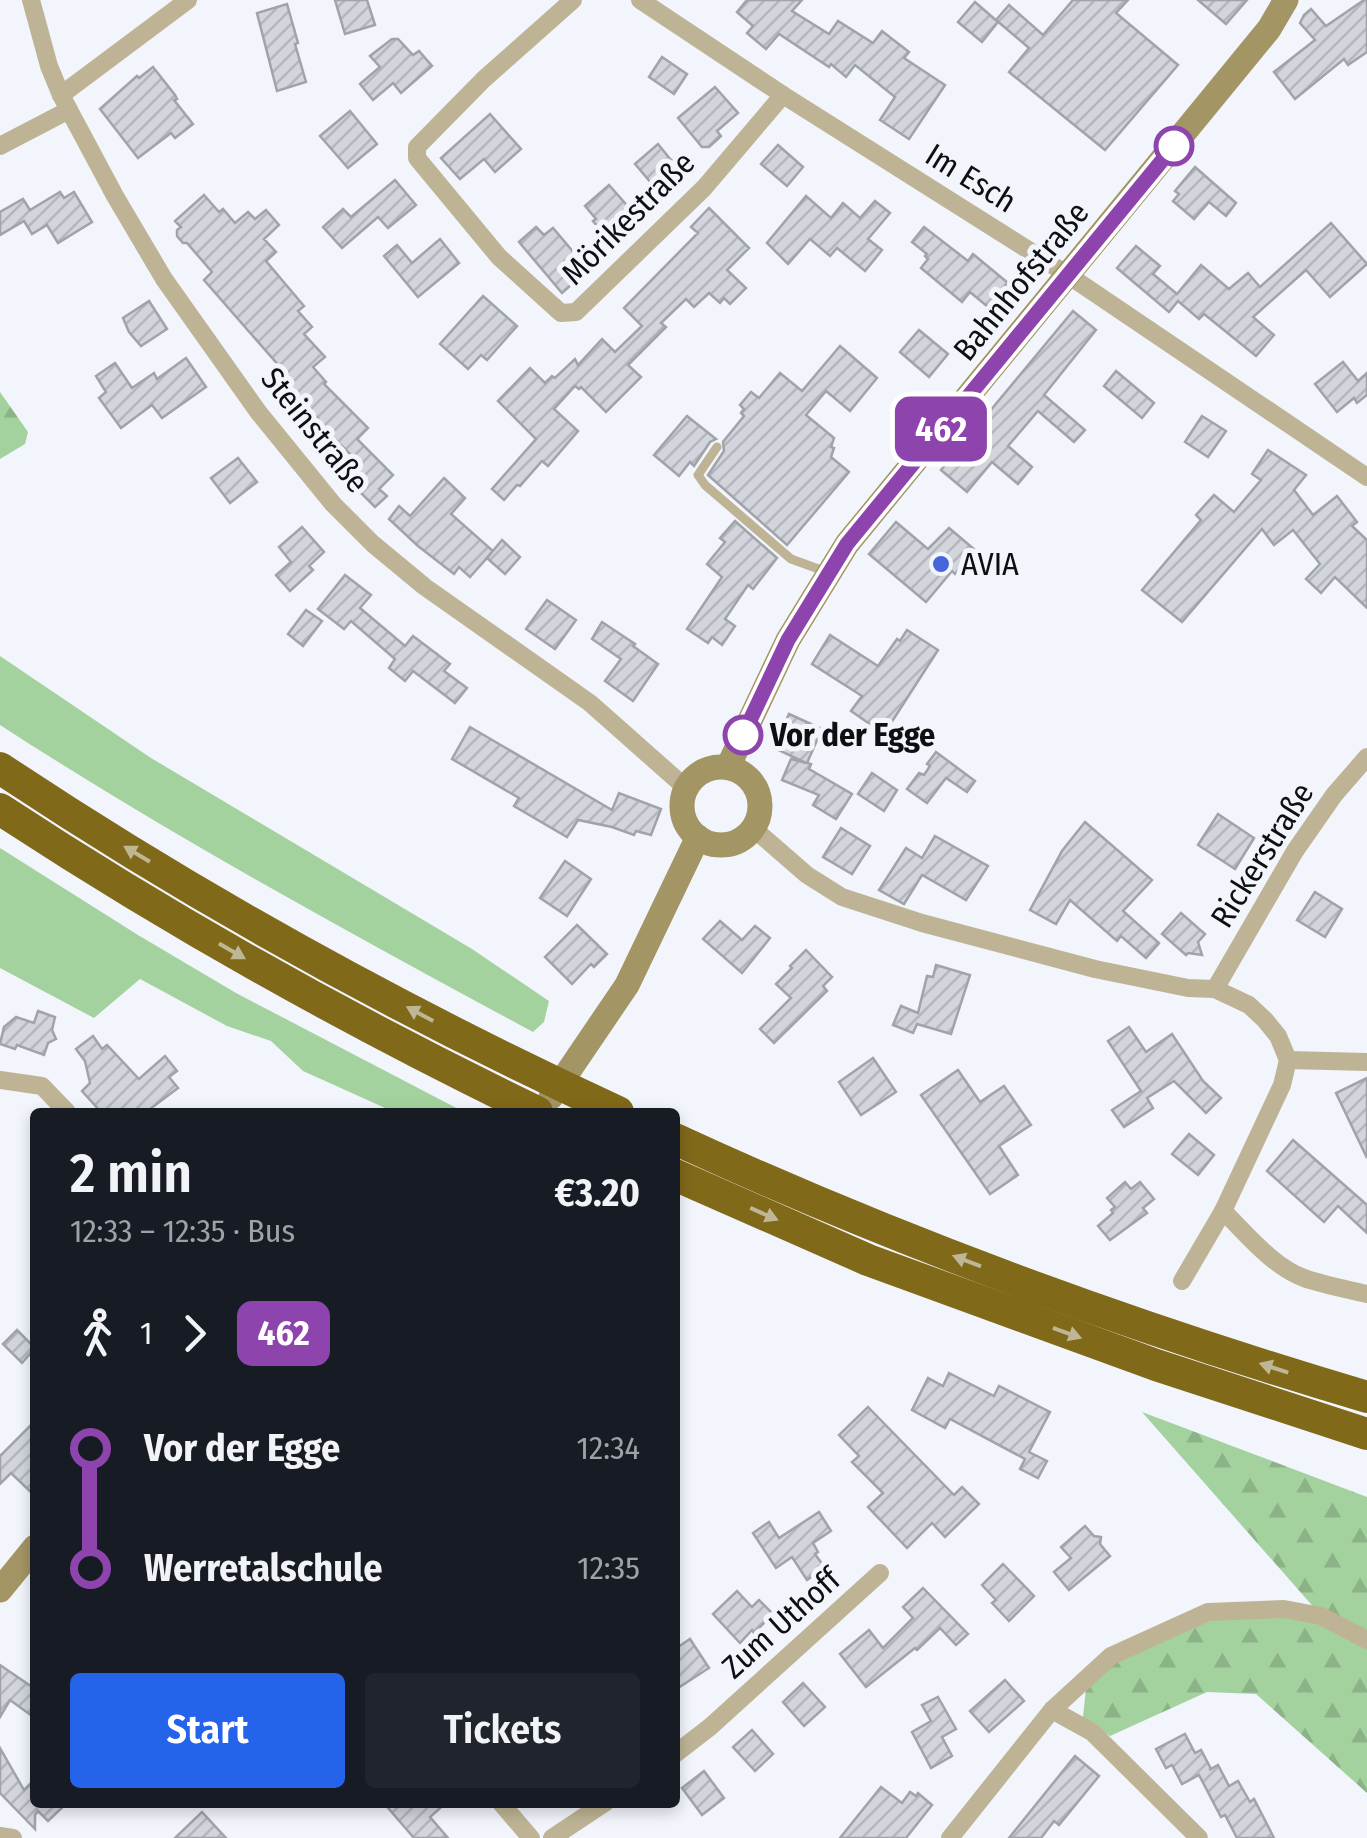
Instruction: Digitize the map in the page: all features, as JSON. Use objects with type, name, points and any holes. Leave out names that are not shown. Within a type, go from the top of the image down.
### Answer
[{"type":"highway","points":[[0,768],[283,941],[506,1060],[609,1108]]},
{"type":"highway","points":[[0,809],[147,902],[258,966],[530,1108]]},
{"type":"highway","points":[[680,1141],[760,1178],[1045,1291],[1367,1398]]},
{"type":"highway","points":[[680,1177],[868,1260],[1156,1366],[1367,1434]]},
{"type":"street","name":"Steinstraße","points":[[31,0],[50,66],[66,102],[164,279],[259,413],[334,504],[373,544],[425,587],[590,704],[686,788]]},
{"type":"street","points":[[0,146],[66,102],[188,0]]},
{"type":"street","name":"Mörikestraße","points":[[574,0],[484,79],[418,148],[417,158],[499,258],[560,313],[576,312],[704,188],[783,95]]},
{"type":"street","name":"Im Esch","points":[[640,0],[1068,275],[1367,477]]},
{"type":"street","name":"Bahnhofstraße","points":[[728,767],[788,640],[847,544],[1269,29],[1286,0]]},
{"type":"street","name":"Rickerstraße","points":[[1215,989],[1295,851],[1334,795],[1367,758]]},
{"type":"street","points":[[728,767],[751,780],[758,791],[759,817],[753,828],[734,843],[709,843],[698,837],[685,820],[683,798],[686,788],[704,770],[728,767]]},
{"type":"street","points":[[753,828],[807,875],[842,897],[875,909],[1095,970],[1188,988],[1215,989],[1250,1005],[1278,1036],[1288,1060],[1282,1084],[1224,1211],[1182,1281]]},
{"type":"street","points":[[542,1108],[627,985],[698,837]]},
{"type":"street","points":[[1288,1060],[1367,1062]]},
{"type":"street","points":[[0,1080],[42,1086],[63,1108]]},
{"type":"street","points":[[1224,1211],[1288,1270],[1367,1294]]},
{"type":"street","points":[[1,1588],[30,1554]]},
{"type":"street","name":"Zum Uthoff","points":[[680,1750],[880,1574]]},
{"type":"street","points":[[950,1838],[1052,1710],[1110,1656],[1208,1612],[1284,1609],[1322,1616],[1367,1640]]},
{"type":"street","points":[[1052,1710],[1092,1732],[1198,1838]]},
{"type":"street","points":[[505,1808],[531,1838]]},
{"type":"street","points":[[552,1838],[597,1808]]},
{"type":"street","points":[[0,1836],[13,1838]]},
{"type":"lane","points":[[717,447],[698,475],[706,485],[791,559],[829,573]]},
{"type":"green space","points":[[0,392],[28,432],[25,444],[0,459]]},
{"type":"green space","points":[[0,656],[151,758],[472,949],[549,1001],[544,1022],[533,1032],[397,958],[197,846],[0,725]]},
{"type":"green space","points":[[0,848],[236,993],[456,1108],[385,1108],[303,1071],[271,1041],[227,1026],[140,979],[94,1018],[0,968]]},
{"type":"green space","points":[[1142,1412],[1367,1497],[1367,1793],[1256,1694],[1207,1692],[1110,1736],[1083,1717],[1086,1688],[1115,1661],[1208,1618],[1283,1616],[1331,1627]]},
{"type":"building","points":[[335,0],[367,0],[375,25],[345,34]]},
{"type":"building","points":[[747,0],[802,0],[792,11],[829,34],[838,21],[873,43],[882,31],[909,52],[904,58],[945,85],[909,139],[880,120],[895,97],[855,65],[846,77],[779,34],[766,49],[747,33],[753,26],[737,12]]},
{"type":"building","points":[[1073,0],[1128,0],[1116,13],[1178,65],[1105,150],[1009,72],[1029,48],[996,20],[1009,5],[1043,35]]},
{"type":"building","points":[[1198,0],[1247,0],[1226,24]]},
{"type":"building","points":[[1364,0],[1367,52],[1348,65],[1344,59],[1295,99],[1274,72],[1315,40],[1300,23],[1304,15],[1311,9],[1326,26]]},
{"type":"building","points":[[975,2],[998,22],[982,42],[958,22]]},
{"type":"building","points":[[287,4],[306,82],[277,91],[257,13]]},
{"type":"building","points":[[392,39],[398,39],[413,55],[419,51],[432,66],[401,93],[393,83],[373,100],[360,84],[380,67],[370,56]]},
{"type":"building","points":[[662,57],[687,74],[674,94],[649,77]]},
{"type":"building","points":[[153,67],[193,124],[175,138],[171,133],[138,158],[100,109]]},
{"type":"building","points":[[715,87],[738,113],[717,131],[721,136],[709,147],[702,147],[678,118]]},
{"type":"building","points":[[350,111],[377,144],[348,168],[320,136]]},
{"type":"building","points":[[490,114],[521,149],[495,172],[484,159],[460,179],[441,158]]},
{"type":"building","points":[[658,144],[671,160],[678,160],[678,168],[686,177],[663,197],[635,164]]},
{"type":"building","points":[[778,145],[803,167],[787,186],[761,164]]},
{"type":"building","points":[[1195,167],[1236,203],[1226,216],[1209,202],[1194,219],[1173,201],[1179,194],[1175,191]]},
{"type":"building","points":[[395,180],[416,205],[388,228],[378,217],[342,248],[323,227],[343,209],[351,217]]},
{"type":"building","points":[[609,185],[638,218],[612,244],[585,206]]},
{"type":"building","points":[[60,192],[64,198],[74,192],[92,222],[58,243],[47,225],[32,234],[24,221],[0,235],[0,212],[23,199],[30,210]]},
{"type":"building","points":[[204,195],[235,223],[248,212],[255,219],[266,210],[279,225],[264,239],[276,252],[266,261],[304,306],[298,311],[312,327],[304,334],[325,357],[313,367],[324,384],[368,428],[357,439],[393,475],[379,489],[387,496],[375,507],[341,473],[354,458],[320,424],[277,369],[280,367],[204,280],[212,272],[177,236],[181,227],[175,221]]},
{"type":"building","points":[[806,196],[831,218],[843,203],[860,218],[875,201],[890,213],[868,239],[882,250],[865,271],[837,248],[830,256],[810,239],[788,264],[767,243]]},
{"type":"building","points":[[709,208],[749,248],[727,270],[746,288],[730,304],[724,298],[720,303],[709,293],[694,307],[686,299],[661,323],[666,327],[628,365],[641,377],[606,412],[581,387],[575,386],[554,409],[578,431],[548,466],[542,461],[504,500],[492,489],[536,439],[498,401],[530,368],[545,383],[575,359],[578,365],[602,339],[615,352],[642,326],[624,308],[698,233],[691,227]]},
{"type":"building","points":[[1331,223],[1367,264],[1330,297],[1306,270],[1253,317],[1274,335],[1256,356],[1204,314],[1199,319],[1178,301],[1169,312],[1117,268],[1136,246],[1160,266],[1153,274],[1177,294],[1201,265],[1229,289],[1248,273],[1260,287]]},
{"type":"building","points":[[536,227],[544,235],[553,228],[581,261],[572,269],[580,277],[562,293],[519,242]]},
{"type":"building","points":[[924,227],[968,261],[973,254],[1008,283],[988,307],[970,292],[962,302],[921,268],[927,254],[912,242]]},
{"type":"building","points":[[440,239],[459,263],[418,297],[384,256],[397,245],[412,263]]},
{"type":"building","points":[[483,296],[517,326],[487,360],[481,355],[468,369],[440,344]]},
{"type":"building","points":[[149,301],[167,329],[141,346],[123,318]]},
{"type":"building","points":[[1073,311],[1096,330],[1044,395],[1085,430],[1074,442],[1038,411],[1008,446],[1032,467],[1018,484],[992,462],[967,492],[941,470]]},
{"type":"building","points":[[919,330],[948,354],[929,377],[900,352]]},
{"type":"building","points":[[840,346],[877,378],[850,411],[826,391],[806,415],[834,438],[831,457],[849,472],[787,545],[708,475],[724,451],[723,442],[744,416],[740,405],[751,392],[759,398],[780,373],[802,391]]},
{"type":"building","points":[[186,358],[206,387],[162,418],[152,405],[121,428],[99,398],[106,392],[96,376],[115,363],[132,388],[154,373],[157,379]]},
{"type":"building","points":[[1343,362],[1358,381],[1367,373],[1367,395],[1357,403],[1354,398],[1337,412],[1315,384]]},
{"type":"building","points":[[1116,371],[1154,403],[1142,418],[1104,386]]},
{"type":"building","points":[[687,416],[716,439],[694,466],[690,462],[679,476],[654,455]]},
{"type":"building","points":[[1202,416],[1226,431],[1208,457],[1185,442]]},
{"type":"building","points":[[1268,450],[1306,475],[1294,490],[1313,515],[1337,496],[1357,522],[1352,526],[1367,540],[1367,608],[1335,577],[1321,593],[1306,579],[1320,564],[1293,530],[1274,545],[1262,529],[1182,622],[1142,590],[1201,520],[1196,515],[1214,495],[1234,512],[1261,480],[1252,474]]},
{"type":"building","points":[[238,458],[257,482],[230,503],[211,478]]},
{"type":"building","points":[[444,478],[465,498],[451,514],[493,551],[470,577],[459,567],[454,574],[389,519],[399,506],[410,516]]},
{"type":"building","points":[[735,521],[777,558],[753,589],[748,585],[725,619],[735,626],[722,645],[712,637],[708,643],[687,629],[722,577],[707,564],[725,542],[720,538]]},
{"type":"building","points":[[896,522],[928,549],[949,528],[975,550],[926,602],[869,554]]},
{"type":"building","points":[[302,527],[324,552],[309,566],[313,570],[290,591],[276,575],[291,562],[279,547]]},
{"type":"building","points":[[502,540],[520,557],[505,574],[487,558]]},
{"type":"building","points":[[345,575],[371,595],[360,608],[405,646],[413,636],[450,664],[444,671],[467,688],[455,703],[413,671],[405,681],[389,668],[395,659],[351,621],[344,629],[318,609]]},
{"type":"building","points":[[547,600],[576,620],[555,649],[526,629]]},
{"type":"building","points":[[306,610],[322,621],[303,646],[288,634]]},
{"type":"building","points":[[602,622],[658,664],[633,701],[605,681],[621,659],[592,639]]},
{"type":"building","points":[[907,630],[938,650],[884,734],[851,711],[862,696],[812,664],[830,635],[878,666]]},
{"type":"building","points":[[789,714],[822,729],[807,763],[811,764],[809,769],[852,794],[836,819],[813,805],[819,795],[782,780],[791,759],[806,763],[774,748]]},
{"type":"building","points":[[470,727],[612,810],[619,793],[661,809],[651,835],[636,831],[634,835],[578,820],[567,837],[514,806],[519,798],[452,759]]},
{"type":"building","points":[[936,752],[975,781],[967,792],[946,778],[927,803],[907,789],[919,773],[924,775]]},
{"type":"building","points":[[872,773],[897,790],[884,811],[858,794]]},
{"type":"building","points":[[1218,814],[1254,838],[1235,869],[1198,845]]},
{"type":"building","points":[[1085,822],[1152,880],[1123,911],[1159,943],[1146,958],[1121,936],[1117,941],[1070,900],[1056,924],[1030,910],[1062,851]]},
{"type":"building","points":[[841,828],[870,846],[852,874],[823,857]]},
{"type":"building","points":[[935,836],[988,866],[966,900],[922,875],[904,904],[879,890],[906,848],[922,858]]},
{"type":"building","points":[[565,861],[591,879],[567,916],[540,898]]},
{"type":"building","points":[[1315,892],[1342,909],[1325,937],[1297,920]]},
{"type":"building","points":[[1181,913],[1205,934],[1198,942],[1202,955],[1186,955],[1162,934]]},
{"type":"building","points":[[720,921],[742,940],[755,926],[770,938],[742,973],[703,939]]},
{"type":"building","points":[[577,925],[607,954],[572,984],[545,957]]},
{"type":"building","points":[[806,950],[832,977],[823,986],[827,991],[774,1043],[760,1029],[791,998],[776,984]]},
{"type":"building","points":[[936,965],[970,975],[951,1034],[917,1024],[913,1033],[893,1025],[901,1006],[918,1013],[927,976],[933,977]]},
{"type":"building","points":[[38,1011],[55,1017],[52,1030],[56,1039],[48,1043],[44,1055],[17,1045],[15,1049],[0,1044],[4,1027],[16,1017],[34,1023]]},
{"type":"building","points":[[1129,1027],[1146,1052],[1172,1034],[1203,1081],[1221,1098],[1206,1113],[1174,1081],[1147,1098],[1153,1108],[1124,1127],[1112,1110],[1141,1091],[1108,1041]]},
{"type":"building","points":[[93,1036],[102,1049],[107,1045],[139,1079],[165,1056],[177,1071],[169,1077],[178,1088],[151,1108],[97,1108],[82,1091],[90,1083],[85,1061],[76,1049]]},
{"type":"building","points":[[873,1058],[896,1092],[861,1115],[839,1082]]},
{"type":"building","points":[[958,1070],[980,1102],[1004,1086],[1031,1125],[999,1146],[1018,1175],[990,1194],[921,1095]]},
{"type":"building","points":[[1367,1078],[1367,1158],[1336,1093]]},
{"type":"building","points":[[1189,1134],[1214,1155],[1198,1175],[1172,1154]]},
{"type":"building","points":[[1293,1140],[1367,1205],[1367,1233],[1338,1206],[1324,1222],[1267,1171]]},
{"type":"building","points":[[1125,1182],[1131,1189],[1140,1182],[1154,1199],[1143,1208],[1147,1213],[1110,1240],[1098,1226],[1115,1207],[1107,1198]]},
{"type":"building","points":[[17,1330],[30,1343],[30,1354],[22,1363],[3,1344]]},
{"type":"building","points":[[949,1373],[994,1396],[999,1386],[1050,1412],[1029,1452],[1047,1461],[1038,1478],[1020,1469],[1025,1459],[950,1419],[945,1428],[912,1410],[928,1378],[943,1386]]},
{"type":"building","points":[[868,1407],[954,1495],[962,1487],[979,1504],[945,1537],[932,1523],[907,1548],[868,1507],[883,1493],[852,1462],[859,1456],[839,1435]]},
{"type":"building","points":[[30,1426],[30,1491],[11,1473],[0,1484],[0,1456]]},
{"type":"building","points":[[819,1512],[831,1531],[813,1543],[825,1568],[807,1580],[792,1557],[776,1568],[753,1533],[769,1522],[779,1538]]},
{"type":"building","points":[[1085,1526],[1094,1536],[1101,1537],[1100,1544],[1110,1556],[1069,1590],[1054,1572],[1071,1558],[1061,1547]]},
{"type":"building","points":[[1003,1564],[1034,1596],[1009,1621],[982,1585]]},
{"type":"building","points":[[923,1588],[968,1634],[956,1645],[940,1628],[866,1687],[840,1654],[869,1630],[883,1648],[913,1618],[903,1607]]},
{"type":"building","points":[[737,1591],[752,1607],[759,1600],[773,1614],[740,1643],[713,1614]]},
{"type":"building","points":[[690,1639],[709,1668],[680,1687],[680,1646]]},
{"type":"building","points":[[0,1665],[30,1686],[30,1714],[10,1700],[0,1717]]},
{"type":"building","points":[[1005,1680],[1024,1701],[989,1732],[970,1711]]},
{"type":"building","points":[[803,1683],[825,1707],[804,1726],[783,1702]]},
{"type":"building","points":[[938,1697],[956,1729],[942,1737],[952,1756],[931,1768],[912,1732],[931,1721],[922,1705]]},
{"type":"building","points":[[752,1730],[773,1754],[755,1771],[733,1747]]},
{"type":"building","points":[[1185,1734],[1195,1753],[1201,1750],[1211,1769],[1218,1765],[1229,1786],[1238,1781],[1250,1802],[1254,1799],[1274,1838],[1237,1838],[1199,1775],[1182,1784],[1172,1765],[1166,1768],[1156,1749]]},
{"type":"building","points":[[0,1748],[24,1790],[30,1784],[30,1808],[62,1808],[48,1821],[38,1811],[35,1829],[0,1793]]},
{"type":"building","points":[[1075,1756],[1099,1776],[1059,1825],[1054,1821],[1041,1838],[1009,1838]]},
{"type":"building","points":[[704,1771],[724,1798],[702,1815],[682,1788]]},
{"type":"building","points":[[881,1787],[902,1803],[910,1792],[916,1796],[918,1793],[932,1805],[906,1838],[840,1838]]},
{"type":"building","points":[[388,1808],[440,1808],[430,1817],[448,1838],[414,1838]]},
{"type":"building","points":[[202,1812],[226,1838],[175,1838]]},
{"type":"bus line","name":"462","points":[[743,735],[788,640],[847,544],[1174,146]]},
{"type":"place","name":"AVIA","points":[[941,564]]},
{"type":"place","name":"Vor der Egge","points":[[743,735]]}]
